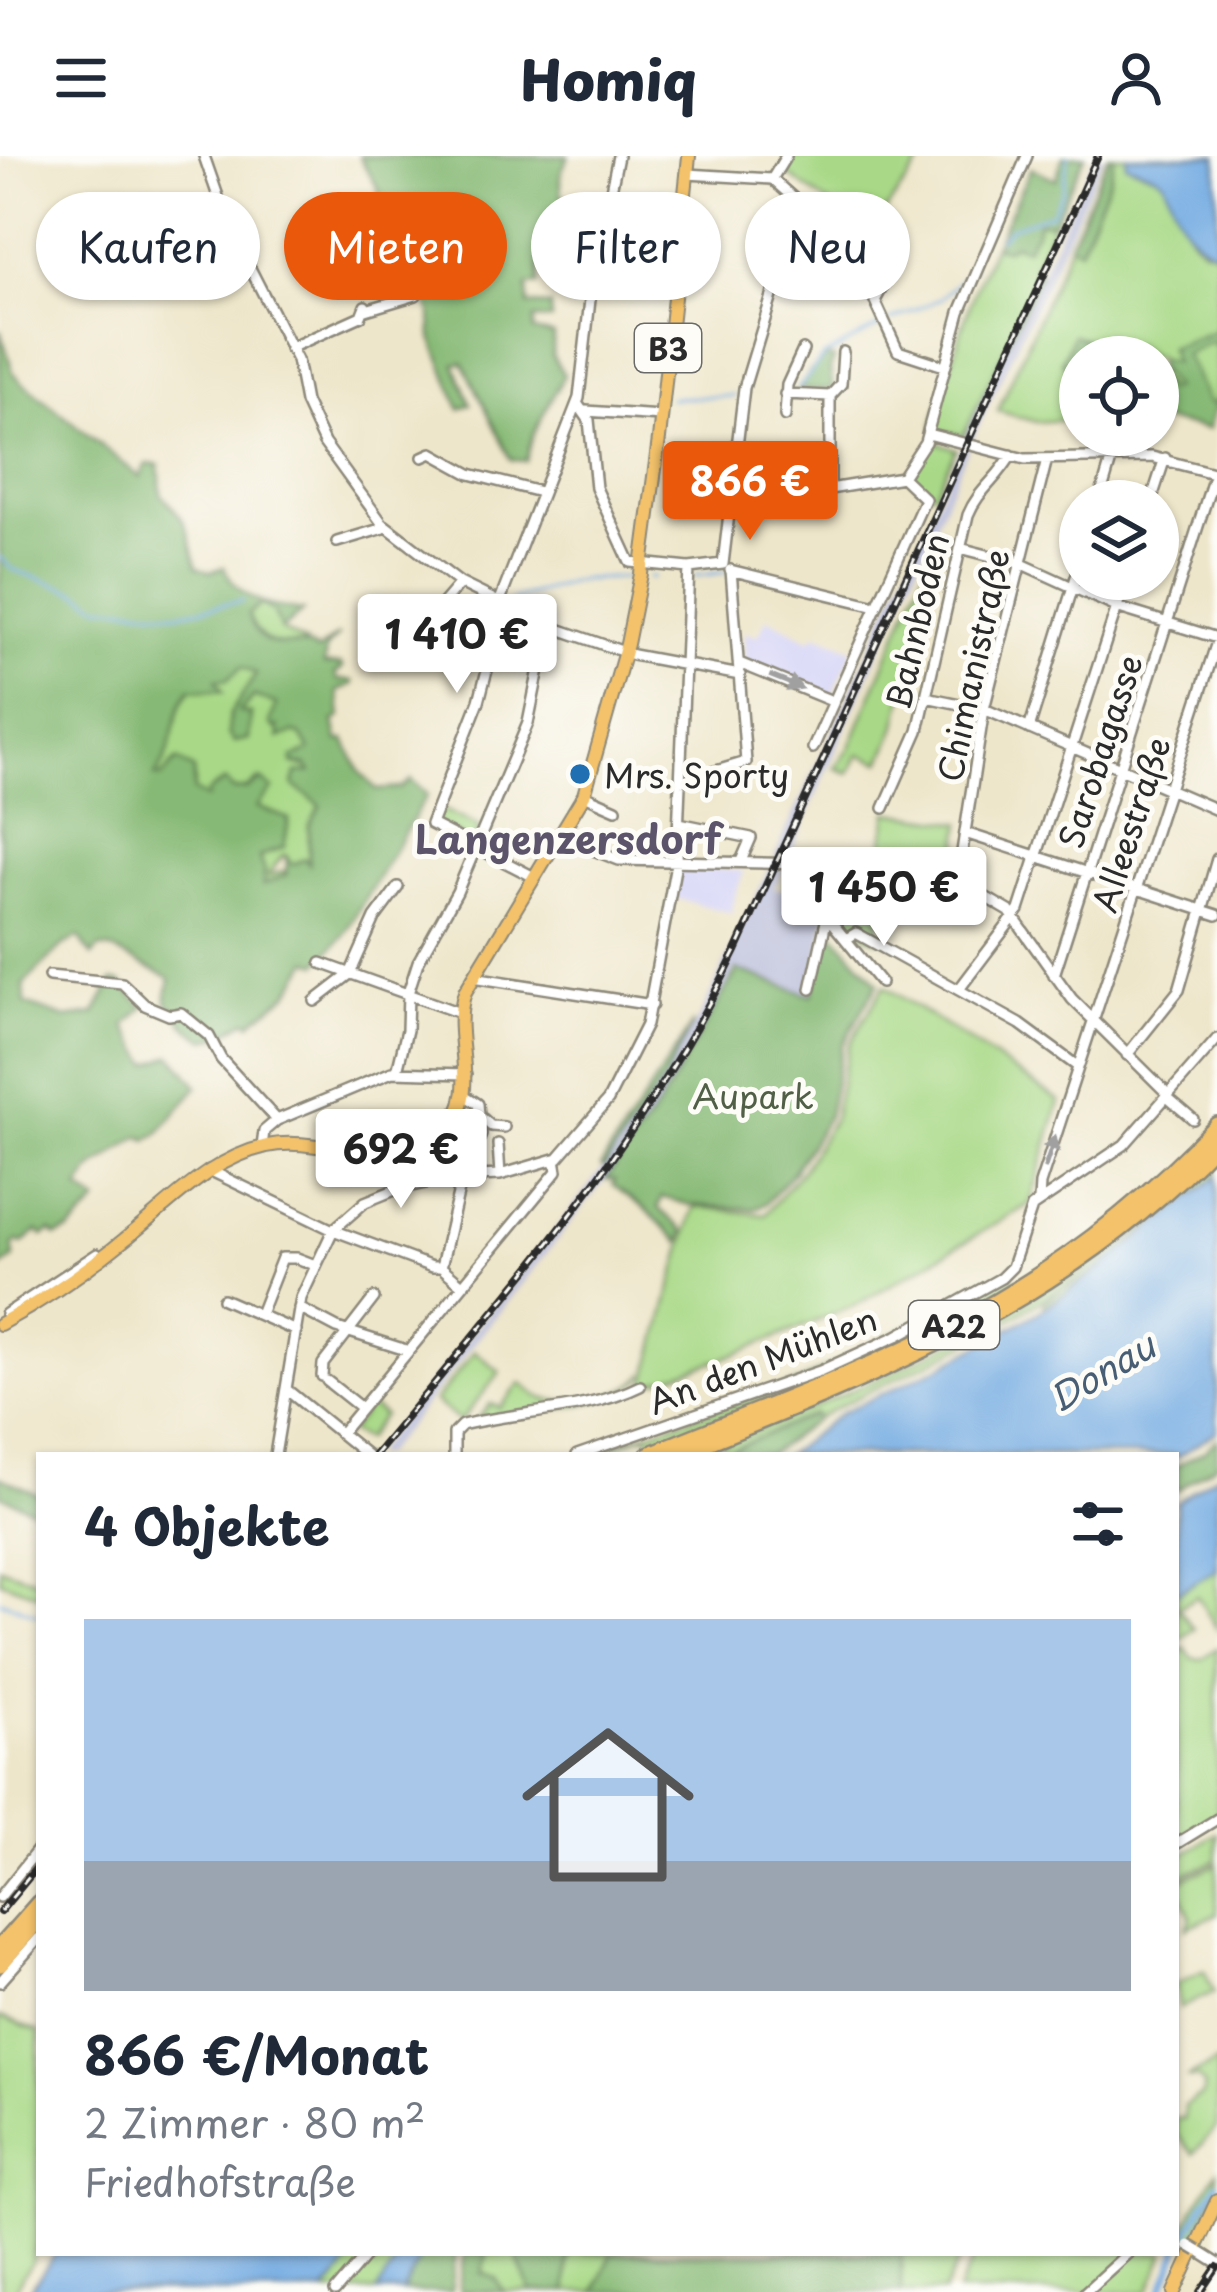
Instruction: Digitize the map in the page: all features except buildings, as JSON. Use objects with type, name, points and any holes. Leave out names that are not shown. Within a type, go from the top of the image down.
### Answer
[{"type":"highway","name":"A22","points":[[655,1452],[868,1366],[997,1301],[1121,1215],[1217,1125]]},
{"type":"highway","name":"A22","points":[[683,1452],[873,1376],[1003,1310],[1127,1225],[1217,1142]]},
{"type":"highway","points":[[0,1947],[36,1906]]},
{"type":"highway","points":[[0,1964],[36,1922]]},
{"type":"main road","name":"B3","points":[[0,1321],[84,1271],[209,1170],[266,1146],[301,1143],[409,1153],[446,1132],[464,1095],[460,1013],[473,977],[584,795],[618,671],[618,650],[643,564],[689,156]]},
{"type":"main road","points":[[1175,2292],[1217,2201]]},
{"type":"main road","points":[[1175,2292],[1189,2248]]},
{"type":"street","points":[[204,156],[228,225],[290,348],[306,405],[324,443],[387,527],[460,584],[548,626],[618,650],[837,691]]},
{"type":"street","points":[[618,156],[592,282],[582,407],[596,488],[626,556],[633,563],[727,567],[876,606]]},
{"type":"street","points":[[733,505],[902,477],[928,434],[959,312],[1027,156]]},
{"type":"street","points":[[772,179],[782,158]]},
{"type":"street","points":[[687,174],[772,179],[787,192]]},
{"type":"street","points":[[290,348],[366,308],[397,300]]},
{"type":"street","points":[[680,782],[745,765],[727,567],[744,388],[773,300]]},
{"type":"street","points":[[873,300],[899,354],[944,366]]},
{"type":"street","points":[[785,416],[785,394],[803,350]]},
{"type":"street","points":[[830,490],[830,396],[842,381],[843,352]]},
{"type":"street","points":[[785,394],[830,396]]},
{"type":"street","points":[[582,407],[661,416]]},
{"type":"street","points":[[534,877],[430,824],[478,701],[501,604],[540,492],[582,407]]},
{"type":"street","points":[[928,434],[1011,455],[1166,458],[1216,474]]},
{"type":"street","points":[[422,457],[432,453],[470,474],[540,492]]},
{"type":"street","name":"Bahnboden","points":[[884,808],[914,743],[974,501],[1011,455]]},
{"type":"street","points":[[1105,480],[1112,457]]},
{"type":"street","points":[[1158,480],[1166,458]]},
{"type":"street","name":"Chimanistraße","points":[[957,884],[985,710],[1047,459]]},
{"type":"street","name":"Sarobagasse","points":[[1054,976],[1216,474]]},
{"type":"street","points":[[813,748],[925,499],[902,477]]},
{"type":"street","points":[[337,542],[387,527]]},
{"type":"street","points":[[960,548],[1022,564],[1059,581]]},
{"type":"street","points":[[276,1452],[298,1308],[333,1230],[374,1197],[414,1184],[500,1175],[555,1159],[608,1100],[652,1005],[676,861],[689,568]]},
{"type":"street","points":[[428,645],[435,612],[460,584]]},
{"type":"street","points":[[1029,729],[1069,600]]},
{"type":"street","points":[[1100,600],[1217,640]]},
{"type":"street","points":[[959,988],[1015,918],[1118,600]]},
{"type":"street","points":[[397,1071],[407,1030],[407,997],[418,962],[476,848],[528,723],[548,626]]},
{"type":"street","name":"Alleestraße","points":[[1016,1258],[1030,1211],[1039,1200],[1077,1066],[1217,640]]},
{"type":"street","points":[[926,697],[985,710],[1217,810]]},
{"type":"street","points":[[584,795],[616,809]]},
{"type":"street","points":[[679,823],[751,838],[741,861]]},
{"type":"street","points":[[965,833],[1217,915]]},
{"type":"street","points":[[560,837],[613,859],[838,867],[957,884],[992,897],[1015,918],[1054,976],[1093,1022],[1193,1119]]},
{"type":"street","points":[[1127,1054],[1179,990],[1217,859]]},
{"type":"street","points":[[811,989],[838,867]]},
{"type":"street","points":[[315,1000],[350,974],[375,917],[398,887]]},
{"type":"street","points":[[829,919],[851,936],[959,988],[1020,1024],[1077,1066]]},
{"type":"street","points":[[851,936],[880,983]]},
{"type":"street","points":[[321,963],[460,1013]]},
{"type":"street","points":[[49,976],[122,983],[145,1006],[169,1015],[181,1013],[209,1036],[220,1059],[277,1120]]},
{"type":"street","points":[[473,977],[652,1005]]},
{"type":"street","points":[[1039,1200],[1124,1145],[1217,1039]]},
{"type":"street","points":[[266,1146],[261,1136],[277,1120],[397,1071],[466,1074]]},
{"type":"street","points":[[464,1095],[476,1100],[487,1122],[504,1127]]},
{"type":"street","points":[[441,1267],[463,1176],[487,1122]]},
{"type":"street","points":[[498,1144],[500,1175]]},
{"type":"street","points":[[341,1433],[557,1172],[555,1159]]},
{"type":"street","points":[[209,1170],[333,1230],[431,1268],[441,1267],[461,1284]]},
{"type":"street","points":[[260,1315],[280,1260],[289,1257],[315,1265]]},
{"type":"street","name":"An den Mühlen","points":[[586,1452],[761,1393],[873,1348],[1005,1275],[1016,1258]]},
{"type":"street","points":[[361,1408],[325,1378],[322,1364],[374,1298]]},
{"type":"street","points":[[223,1300],[296,1330]]},
{"type":"street","points":[[298,1308],[338,1328],[406,1350]]},
{"type":"street","points":[[454,1452],[454,1433],[462,1425],[542,1408],[589,1404],[640,1386]]},
{"type":"street","points":[[287,1390],[364,1452]]},
{"type":"street","points":[[1179,1842],[1217,1820]]},
{"type":"street","points":[[0,1897],[36,1852]]},
{"type":"street","points":[[0,1982],[36,1941]]},
{"type":"street","points":[[1189,2248],[1216,2263]]},
{"type":"street","points":[[334,2292],[365,2256]]},
{"type":"street","points":[[1085,2292],[1125,2256]]},
{"type":"shaded area","points":[[1094,156],[1104,156],[969,448],[789,858],[774,858]]},
{"type":"shaded area","points":[[767,618],[811,640],[816,634],[853,649],[831,698],[745,662],[744,632],[758,637]]},
{"type":"shaded area","points":[[770,866],[785,867],[774,888],[828,901],[812,996],[735,969],[631,1148],[408,1426],[386,1452],[374,1452],[637,1123],[702,1012]]},
{"type":"shaded area","points":[[679,867],[744,871],[733,913],[674,898]]},
{"type":"green space","points":[[359,156],[569,156],[561,171],[561,192],[531,192],[528,305],[550,306],[551,320],[534,319],[533,331],[554,335],[552,355],[564,375],[533,434],[526,461],[511,460],[463,362],[455,364],[471,404],[460,409],[432,338],[426,300],[507,300],[507,192],[380,192]]},
{"type":"green space","points":[[794,156],[926,156],[899,192],[812,192],[783,171]]},
{"type":"green space","points":[[1063,156],[1085,156],[1053,223],[1038,222],[1026,248],[994,246],[1031,168],[1056,179]]},
{"type":"green space","points":[[1108,156],[1127,156],[1131,166],[1164,181],[1191,237],[1217,252],[1217,409],[1211,412],[1208,429],[1179,423],[1179,336],[1059,336],[1059,420],[1036,422],[998,411]]},
{"type":"green space","points":[[1109,156],[1114,156],[1110,178],[1080,249],[1069,244]]},
{"type":"green space","points":[[1038,221],[1053,223],[1033,269],[1040,274],[964,435],[936,431],[933,426],[960,334],[994,246],[1006,249]]},
{"type":"green space","points":[[0,329],[13,372],[22,382],[140,477],[147,464],[159,465],[161,494],[186,527],[197,567],[210,572],[224,567],[247,595],[303,611],[281,630],[274,612],[261,604],[248,614],[261,637],[318,651],[339,635],[326,648],[324,665],[341,665],[335,674],[338,680],[353,681],[338,691],[341,717],[334,721],[338,741],[345,740],[360,772],[377,790],[401,788],[411,780],[427,795],[343,936],[318,964],[309,960],[289,993],[250,1023],[246,1020],[206,1040],[186,1026],[166,1000],[170,978],[110,949],[99,948],[92,956],[79,937],[24,984],[25,1004],[66,1018],[95,1014],[112,981],[120,982],[144,1007],[126,1026],[149,1064],[172,1055],[198,1086],[158,1134],[147,1140],[140,1136],[91,1170],[80,1189],[98,1203],[70,1231],[43,1236],[38,1231],[22,1244],[18,1241],[13,1246],[14,1258],[0,1268]],"holes":[[[242,667],[256,674],[230,714],[228,734],[234,742],[249,739],[251,714],[239,712],[254,697],[276,704],[270,724],[278,727],[279,738],[301,735],[310,750],[293,758],[293,764],[306,765],[311,772],[296,773],[293,785],[321,806],[309,826],[309,864],[305,859],[292,864],[287,857],[286,875],[263,885],[265,870],[259,857],[284,847],[289,819],[257,807],[273,789],[262,780],[247,789],[233,790],[226,781],[208,792],[207,798],[194,791],[194,770],[177,760],[162,777],[155,776],[190,689],[223,692],[216,680],[227,680]]]},
{"type":"green space","points":[[1217,330],[1217,349],[1211,342],[1185,355],[1209,404],[1217,401],[1208,429],[1179,424],[1179,344]]},
{"type":"green space","points":[[827,356],[834,359],[830,369],[833,389],[799,390],[811,371]]},
{"type":"green space","points":[[937,442],[956,449],[935,492],[928,493],[909,477]]},
{"type":"green space","points":[[942,527],[896,729],[881,762],[859,754],[849,773],[836,768],[849,749]]},
{"type":"green space","points":[[261,604],[274,612],[282,630],[305,643],[277,644],[263,637],[248,614]]},
{"type":"green space","points":[[242,667],[257,674],[230,714],[249,726],[251,714],[239,713],[254,697],[277,704],[280,730],[301,735],[311,750],[293,764],[311,768],[321,806],[309,826],[309,865],[292,865],[283,855],[268,876],[284,871],[286,875],[263,885],[259,857],[284,847],[289,820],[257,807],[257,780],[247,789],[233,790],[225,781],[211,789],[208,799],[194,792],[195,782],[173,764],[161,777],[154,776],[175,713],[191,689],[214,683]]},
{"type":"green space","points":[[439,808],[479,827],[473,843],[434,821]]},
{"type":"green space","points":[[888,812],[962,823],[955,871],[881,860]]},
{"type":"green space","points":[[802,868],[834,871],[828,901],[793,890]]},
{"type":"green space","points":[[840,873],[886,879],[876,940],[834,919]]},
{"type":"green space","name":"Aupark","points":[[834,934],[878,983],[842,1046],[828,1116],[793,1172],[755,1209],[690,1205],[662,1197],[658,1208],[684,1231],[680,1242],[613,1185],[615,1180],[606,1179],[656,1110],[737,970],[812,996],[827,936]]},
{"type":"green space","points":[[884,986],[1060,1101],[1030,1204],[856,1305],[645,1385],[693,1210],[765,1215],[804,1167],[833,1119],[849,1045]]},
{"type":"green space","points":[[693,1023],[665,1078],[604,1168],[601,1166]]},
{"type":"green space","points":[[1217,1152],[1217,1160],[1127,1240],[993,1329],[818,1418],[814,1414],[725,1452],[702,1452],[836,1397],[972,1332],[1101,1252]]},
{"type":"green space","points":[[1217,1164],[1211,1180],[1045,1307],[1043,1303],[1146,1228]]},
{"type":"green space","points":[[1011,1274],[1016,1282],[885,1347],[661,1442],[644,1435],[591,1452],[798,1382]]},
{"type":"green space","points":[[475,1351],[500,1372],[460,1422],[435,1401]]},
{"type":"green space","points":[[636,1382],[615,1395],[593,1402],[477,1419],[490,1404],[500,1407],[521,1383],[542,1398],[570,1401],[614,1394]]},
{"type":"green space","points":[[369,1404],[383,1415],[365,1440],[350,1432]]},
{"type":"green space","points":[[814,1414],[816,1420],[772,1452],[725,1452]]},
{"type":"green space","points":[[1217,1438],[1217,1463],[1179,1489],[1179,1464]]},
{"type":"green space","points":[[0,1476],[36,1494],[36,1511],[0,1495]]},
{"type":"green space","points":[[0,1567],[36,1580],[36,1594],[0,1581]]},
{"type":"green space","points":[[1217,1569],[1217,1629],[1197,1596],[1179,1607],[1179,1592]]},
{"type":"green space","points":[[1179,1609],[1194,1629],[1179,1640]]},
{"type":"green space","points":[[1184,1648],[1192,1658],[1202,1659],[1217,1648],[1217,1815],[1179,1839],[1179,1653]]},
{"type":"green space","points":[[1217,1833],[1217,1860],[1180,1877],[1179,1857]]},
{"type":"green space","points":[[1217,1864],[1217,1914],[1187,1928],[1191,1918],[1179,1882]]},
{"type":"green space","points":[[1204,1970],[1214,1992],[1180,2008],[1179,1982]]},
{"type":"green space","points":[[0,2017],[36,2031],[36,2249],[13,2292],[0,2292]]},
{"type":"green space","points":[[1217,2062],[1217,2127],[1193,2154],[1179,2137],[1179,2118],[1184,2119],[1184,2106],[1202,2095],[1205,2086],[1198,2078],[1186,2078]]},
{"type":"green space","points":[[1217,2171],[1217,2193],[1192,2241],[1180,2234]]},
{"type":"green space","points":[[355,2256],[399,2256],[377,2292],[325,2292]]},
{"type":"green space","points":[[421,2256],[456,2256],[451,2292],[403,2292]]},
{"type":"green space","points":[[465,2256],[486,2256],[482,2273],[497,2279],[504,2292],[459,2292]]},
{"type":"green space","points":[[486,2256],[517,2256],[531,2292],[504,2292],[497,2279],[482,2273]]},
{"type":"green space","points":[[517,2256],[570,2256],[566,2292],[531,2292]]},
{"type":"green space","points":[[570,2256],[611,2256],[594,2292],[566,2292]]},
{"type":"green space","points":[[611,2256],[901,2256],[901,2292],[594,2292]]},
{"type":"green space","points":[[901,2256],[961,2256],[944,2292],[901,2292]]},
{"type":"green space","points":[[975,2256],[1164,2256],[1149,2292],[958,2292]]},
{"type":"water","points":[[1127,156],[1217,156],[1217,252],[1189,232],[1164,181],[1126,164]]},
{"type":"water","name":"Donau","points":[[1217,1176],[1217,1431],[1179,1456],[1179,1452],[790,1452],[841,1413],[942,1366],[1039,1312],[1096,1273]]},
{"type":"water","points":[[1217,1474],[1217,1569],[1179,1592],[1179,1500]]},
{"type":"water","points":[[54,2256],[355,2256],[325,2292],[29,2292]]},
{"type":"water","points":[[399,2256],[421,2256],[403,2292],[377,2292]]},
{"type":"waterway","points":[[1000,238],[1011,227],[1052,213],[1063,190],[1068,156]]},
{"type":"waterway","points":[[890,321],[940,299],[973,268]]},
{"type":"waterway","points":[[799,388],[823,357],[881,325]]},
{"type":"waterway","points":[[670,398],[734,396]]},
{"type":"waterway","points":[[0,557],[12,569],[79,593],[98,605],[179,613],[243,601]]},
{"type":"waterway","points":[[695,576],[725,572]]},
{"type":"waterway","points":[[512,600],[578,580],[634,577]]},
{"type":"waterway","points":[[0,1600],[36,1614]]},
{"type":"waterway","points":[[1179,2248],[1217,2184]]},
{"type":"waterway","points":[[1162,2292],[1176,2256]]},
{"type":"railway","points":[[377,1452],[571,1214],[659,1089],[699,1022],[736,951],[1098,156]]},
{"type":"railway","points":[[0,1912],[36,1869]]},
{"type":"railway","points":[[1201,2292],[1217,2268]]},
{"type":"place","name":"Mrs. Sporty","points":[[580,774]]},
{"type":"district","name":"Langenzersdorf","points":[[568,837]]}]
